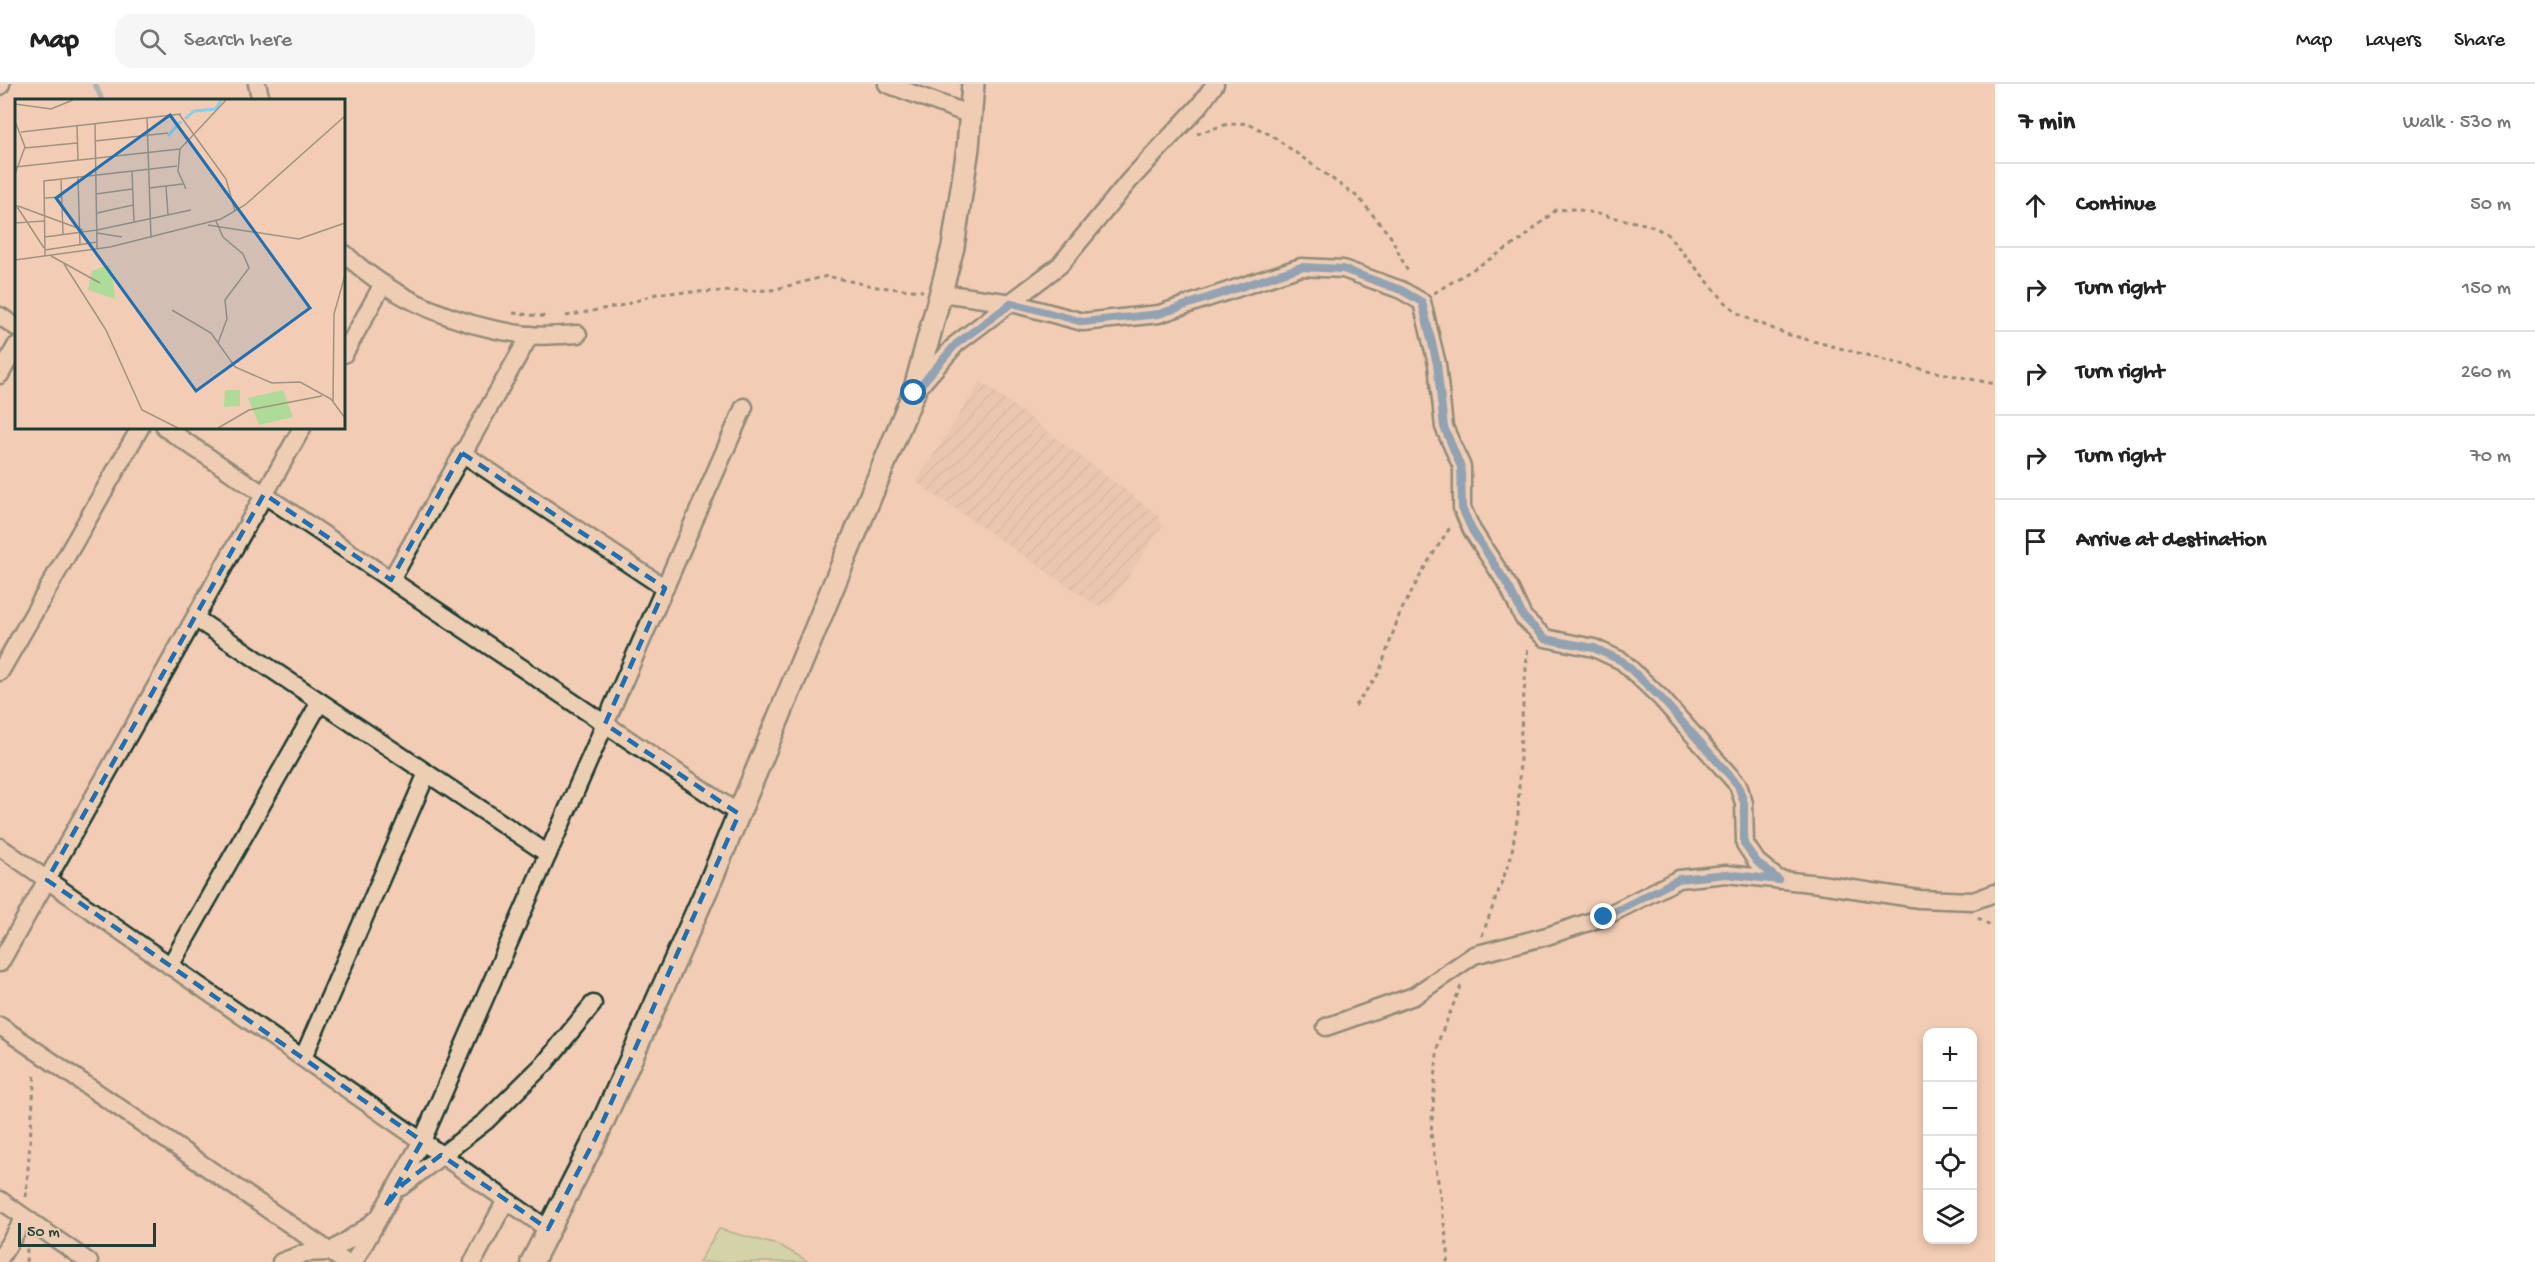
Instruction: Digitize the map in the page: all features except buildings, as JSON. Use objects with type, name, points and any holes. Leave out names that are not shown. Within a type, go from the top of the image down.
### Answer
[{"type":"street","points":[[257,84],[261,99]]},
{"type":"street","points":[[887,84],[971,115]]},
{"type":"street","points":[[532,1262],[596,1137],[739,814],[914,393],[953,247],[968,148],[973,84]]},
{"type":"street","points":[[914,393],[956,344],[1060,266],[1129,181],[1200,105],[1215,84]]},
{"type":"street","points":[[345,254],[383,284],[419,304],[484,328],[530,335],[578,334]]},
{"type":"street","points":[[941,293],[1012,303],[1083,322],[1159,314],[1301,267],[1343,269],[1401,290],[1422,302],[1437,364],[1444,427],[1461,467],[1462,508],[1472,530],[1509,587],[1523,616],[1545,639],[1594,648],[1622,661],[1661,698],[1738,785],[1744,803],[1744,844],[1757,862],[1779,880]]},
{"type":"street","points":[[345,352],[383,284]]},
{"type":"street","points":[[0,316],[15,326]]},
{"type":"street","points":[[391,580],[530,335]]},
{"type":"street","points":[[0,375],[15,348]]},
{"type":"street","points":[[354,1262],[422,1141],[744,407]]},
{"type":"street","points":[[0,672],[139,429]]},
{"type":"street","points":[[166,429],[739,814]]},
{"type":"street","points":[[0,963],[301,429]]},
{"type":"street","points":[[462,453],[665,588]]},
{"type":"street","points":[[195,618],[548,854]]},
{"type":"street","points":[[170,966],[320,702]]},
{"type":"street","points":[[303,1058],[427,773]]},
{"type":"street","points":[[0,847],[548,1229]]},
{"type":"street","points":[[1326,1027],[1414,996],[1474,955],[1547,936],[1604,917],[1679,879],[1726,874],[1919,899],[1973,901],[1995,893]]},
{"type":"street","points":[[281,1262],[304,1253],[330,1252],[369,1226],[403,1184],[486,1121],[544,1063],[593,1004]]},
{"type":"street","points":[[0,1026],[345,1262]]},
{"type":"street","points":[[0,1200],[89,1262]]},
{"type":"street","points":[[473,1262],[506,1200]]},
{"type":"street","points":[[0,1258],[25,1218]]},
{"type":"path","points":[[1194,135],[1224,125],[1247,123],[1271,135],[1359,198],[1391,237],[1422,302],[1521,240],[1556,210],[1575,209],[1649,225],[1666,233],[1726,303],[1742,316],[1775,330],[1912,367],[1995,384]]},
{"type":"path","points":[[511,313],[557,318],[624,305],[659,293],[772,290],[826,276],[877,287],[941,293]]},
{"type":"path","points":[[1355,706],[1379,673],[1400,613],[1426,565],[1462,508]]},
{"type":"path","points":[[26,1262],[25,1218],[35,1073],[30,1064]]},
{"type":"highlighted area","points":[[462,453],[665,588],[605,724],[739,814],[596,1137],[548,1229],[441,1155],[403,1184],[385,1207],[422,1141],[47,880],[264,494],[391,580]]},
{"type":"shaded area","points":[[981,381],[1158,515],[1162,526],[1111,602],[1097,606],[916,482]]},
{"type":"green space","points":[[719,1229],[781,1246],[809,1262],[699,1262]]},
{"type":"waterway","points":[[95,84],[102,99]]},
{"type":"route","points":[[914,393],[956,344],[1012,303],[1083,322],[1159,314],[1301,267],[1343,269],[1401,290],[1422,302],[1437,364],[1444,427],[1461,467],[1462,508],[1472,530],[1509,587],[1523,616],[1545,639],[1594,648],[1622,661],[1661,698],[1738,785],[1744,803],[1744,844],[1757,862],[1779,880],[1726,874],[1679,879],[1604,917]]}]
